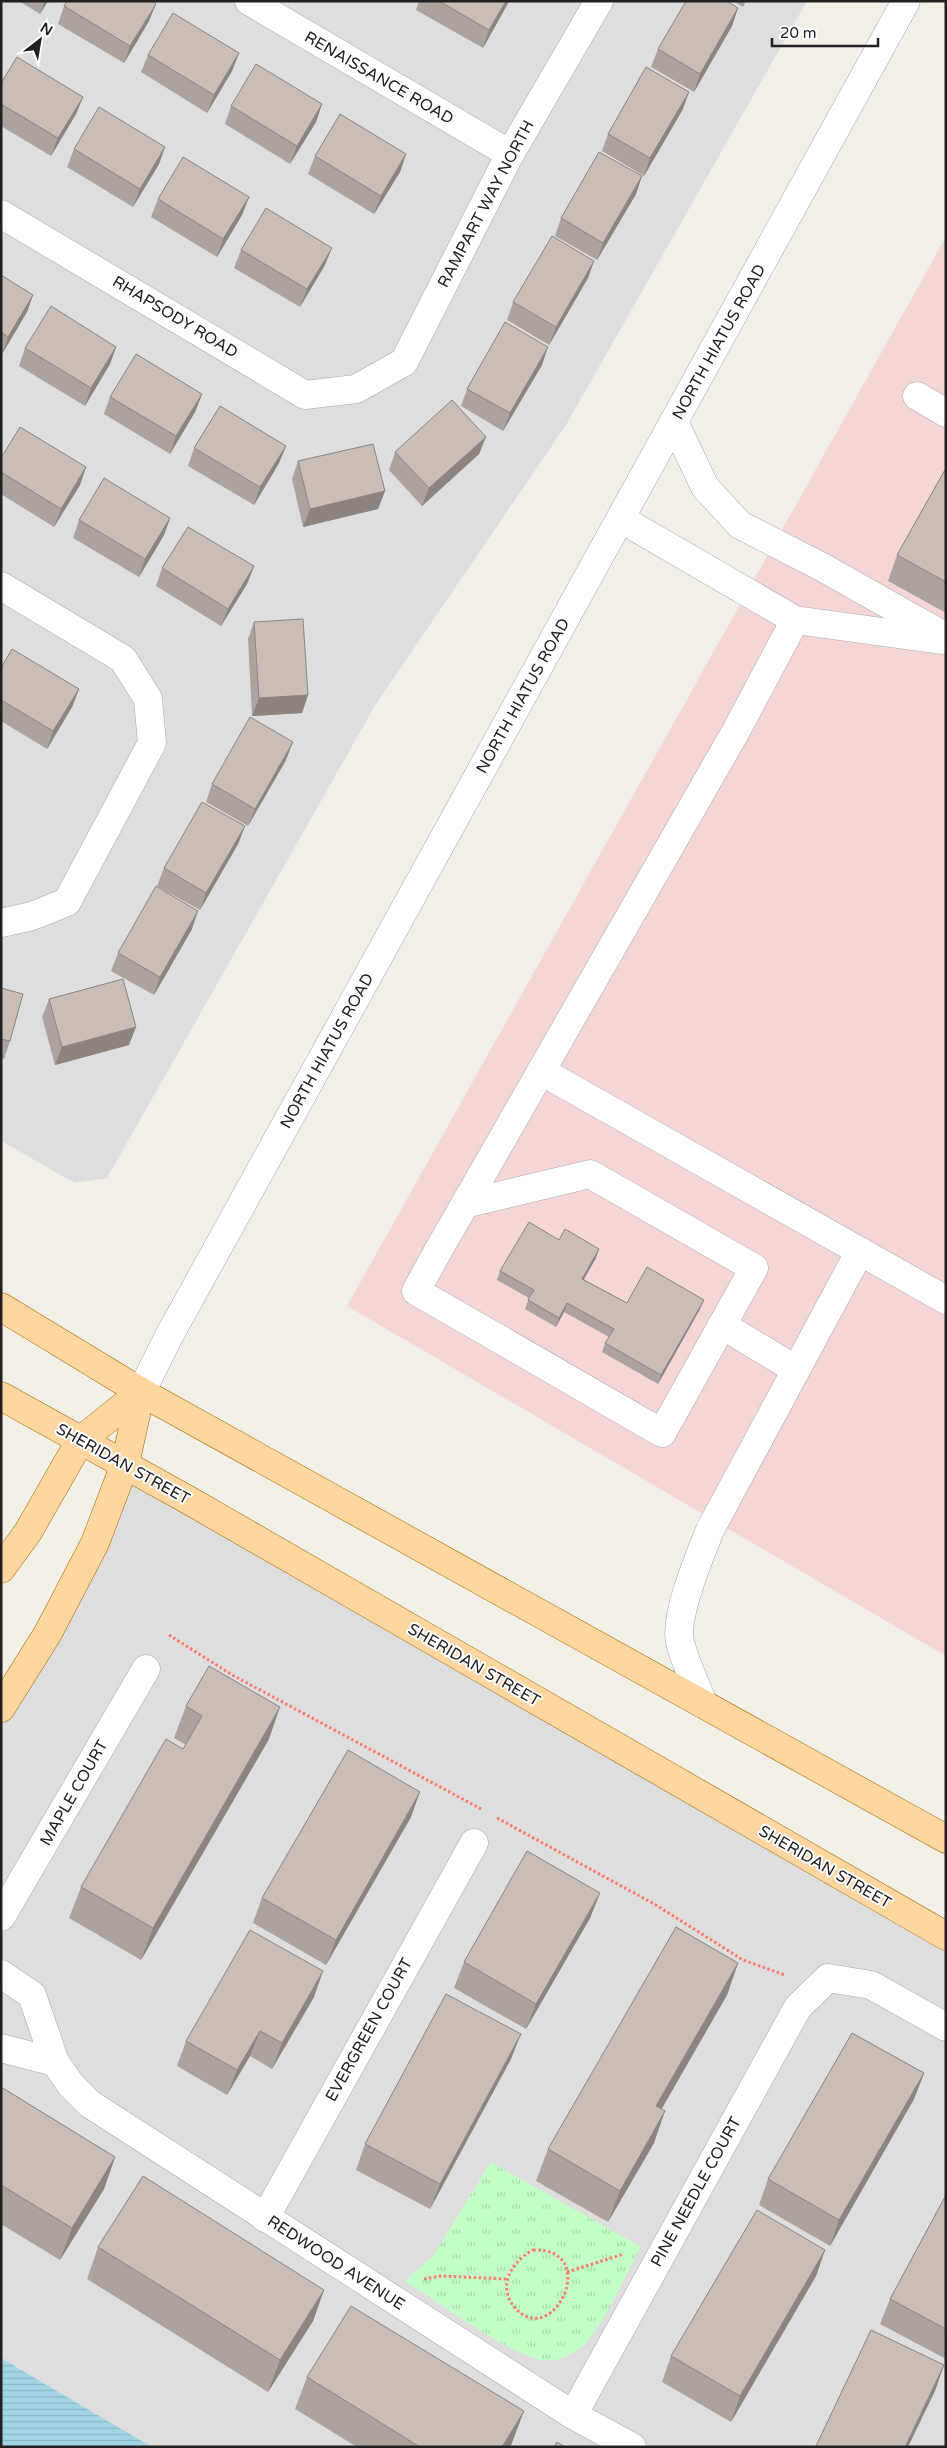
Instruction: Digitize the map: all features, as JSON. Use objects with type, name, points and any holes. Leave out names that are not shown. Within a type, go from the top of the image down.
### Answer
[{"type":"main road","points":[[1,1308],[141,1392],[946,1839]]},
{"type":"main road","name":"NORTH HIATUS ROAD","points":[[1,1569],[28,1532],[80,1441],[141,1392]]},
{"type":"main road","name":"NORTH HIATUS ROAD","points":[[1,1708],[48,1633],[93,1547],[125,1464],[141,1392]]},
{"type":"main road","name":"SHERIDAN STREET","points":[[1,1396],[125,1464],[946,1936]]},
{"type":"street","name":"RENAISSANCE ROAD","points":[[249,1],[510,154]]},
{"type":"street","name":"RAMPART WAY NORTH","points":[[356,389],[404,362],[510,154],[598,1]]},
{"type":"street","name":"NORTH HIATUS ROAD","points":[[141,1392],[169,1336],[906,1]]},
{"type":"street","name":"RHAPSODY ROAD","points":[[1,214],[305,395],[356,389]]},
{"type":"street","points":[[917,396],[946,413]]},
{"type":"street","points":[[674,422],[705,487],[740,524],[946,636]]},
{"type":"street","points":[[621,519],[795,620],[946,641]]},
{"type":"street","points":[[1,586],[123,659],[148,699],[152,743],[67,902],[32,916],[1,923]]},
{"type":"street","points":[[465,1204],[590,1174],[754,1268],[662,1433],[416,1291],[465,1204],[541,1071],[736,731],[795,620]]},
{"type":"street","points":[[541,1071],[946,1300]]},
{"type":"street","points":[[703,1704],[680,1641],[680,1623],[692,1576],[710,1530],[860,1251]]},
{"type":"street","points":[[722,1325],[795,1369]]},
{"type":"street","name":"MAPLE COURT","points":[[1,1917],[146,1669]]},
{"type":"street","name":"EVERGREEN COURT","points":[[265,2218],[474,1843]]},
{"type":"street","name":"REDWOOD AVENUE","points":[[1,1974],[32,1995],[55,2062],[71,2085],[90,2104],[573,2415],[632,2447]]},
{"type":"street","name":"PINE NEEDLE COURT","points":[[573,2415],[798,2008],[828,1978],[871,1985],[946,2027]]},
{"type":"street","points":[[1,2048],[55,2062]]},
{"type":"path","points":[[567,2272],[669,2241]]},
{"type":"path","points":[[533,2250],[553,2253],[562,2261],[567,2272],[566,2294],[560,2305],[553,2311],[542,2316],[521,2313],[512,2305],[506,2279],[516,2262],[533,2250]]},
{"type":"path","points":[[392,2299],[419,2280],[441,2276],[506,2279]]},
{"type":"shaded area","points":[[1,1],[807,1],[566,425],[376,704],[107,1178],[75,1183],[1,1141]]},
{"type":"shaded area","points":[[946,237],[946,1656],[347,1306]]},
{"type":"shaded area","points":[[125,1464],[946,1934],[946,2447],[152,2447],[1,2358],[1,1708]]},
{"type":"green space","points":[[491,2162],[641,2247],[607,2312],[592,2336],[580,2349],[570,2355],[553,2360],[542,2360],[512,2349],[473,2326],[405,2281],[433,2256]]},
{"type":"water","points":[[1,2358],[152,2447],[1,2447]]},
{"type":"building","points":[[67,1],[152,1],[156,4],[130,46],[64,6]]},
{"type":"building","points":[[439,1],[506,1],[489,30]]},
{"type":"building","points":[[686,1],[727,1],[738,8],[700,74],[658,49]]},
{"type":"building","points":[[173,13],[239,53],[214,95],[148,55]]},
{"type":"building","points":[[17,57],[83,97],[58,138],[1,104],[1,83]]},
{"type":"building","points":[[256,64],[322,104],[297,146],[231,106]]},
{"type":"building","points":[[646,67],[689,92],[650,158],[608,134]]},
{"type":"building","points":[[99,107],[165,147],[140,189],[74,149]]},
{"type":"building","points":[[340,114],[406,154],[381,196],[315,156]]},
{"type":"building","points":[[599,152],[642,176],[603,243],[561,218]]},
{"type":"building","points":[[183,157],[249,197],[223,239],[158,199]]},
{"type":"building","points":[[266,208],[332,248],[307,289],[241,250]]},
{"type":"building","points":[[552,236],[594,261],[556,327],[513,302]]},
{"type":"building","points":[[1,275],[33,295],[8,337],[1,332]]},
{"type":"building","points":[[51,306],[116,347],[91,388],[25,348]]},
{"type":"building","points":[[505,322],[548,347],[510,413],[467,389]]},
{"type":"building","points":[[136,354],[202,394],[176,436],[110,397]]},
{"type":"building","points":[[452,400],[486,437],[429,488],[395,452]]},
{"type":"building","points":[[220,406],[286,446],[260,487],[194,448]]},
{"type":"building","points":[[20,427],[86,467],[61,509],[1,472],[1,458]]},
{"type":"building","points":[[373,444],[385,491],[310,509],[298,461]]},
{"type":"building","points":[[946,468],[946,582],[897,555]]},
{"type":"building","points":[[104,478],[170,518],[145,559],[79,520]]},
{"type":"building","points":[[188,527],[254,566],[228,609],[162,568]]},
{"type":"building","points":[[303,619],[308,695],[259,698],[254,622]]},
{"type":"building","points":[[12,649],[79,689],[53,731],[1,700],[1,668]]},
{"type":"building","points":[[250,717],[293,742],[255,809],[212,784]]},
{"type":"building","points":[[202,802],[245,826],[206,893],[164,868]]},
{"type":"building","points":[[156,886],[198,911],[160,977],[118,953]]},
{"type":"building","points":[[123,979],[136,1027],[62,1047],[49,999]]},
{"type":"building","points":[[1,988],[23,994],[10,1041],[1,1039]]},
{"type":"building","points":[[529,1222],[559,1240],[565,1229],[599,1249],[582,1279],[627,1303],[647,1267],[704,1300],[661,1375],[605,1343],[614,1329],[567,1303],[559,1318],[528,1300],[534,1290],[500,1271]]},
{"type":"building","points":[[209,1666],[280,1707],[153,1928],[81,1887],[166,1739],[183,1749],[202,1716],[186,1706]]},
{"type":"building","points":[[348,1750],[420,1792],[336,1940],[262,1898]]},
{"type":"building","points":[[527,1851],[600,1893],[536,2004],[464,1962]]},
{"type":"building","points":[[676,1927],[738,1963],[656,2106],[665,2111],[620,2191],[548,2149]]},
{"type":"building","points":[[250,1930],[323,1971],[282,2043],[260,2031],[237,2070],[186,2041]]},
{"type":"building","points":[[446,1994],[521,2034],[440,2184],[365,2144]]},
{"type":"building","points":[[852,2033],[924,2073],[839,2220],[768,2179]]},
{"type":"building","points":[[1,2087],[115,2157],[72,2228],[1,2185]]},
{"type":"building","points":[[143,2176],[324,2290],[280,2360],[98,2247]]},
{"type":"building","points":[[946,2195],[946,2329],[890,2299]]},
{"type":"building","points":[[757,2210],[825,2250],[740,2396],[671,2356]]},
{"type":"building","points":[[351,2306],[524,2411],[502,2447],[420,2447],[307,2377]]},
{"type":"building","points":[[871,2330],[944,2365],[905,2447],[818,2447],[816,2446]]},
{"type":"building","points":[[557,2442],[565,2447],[554,2447]]}]
